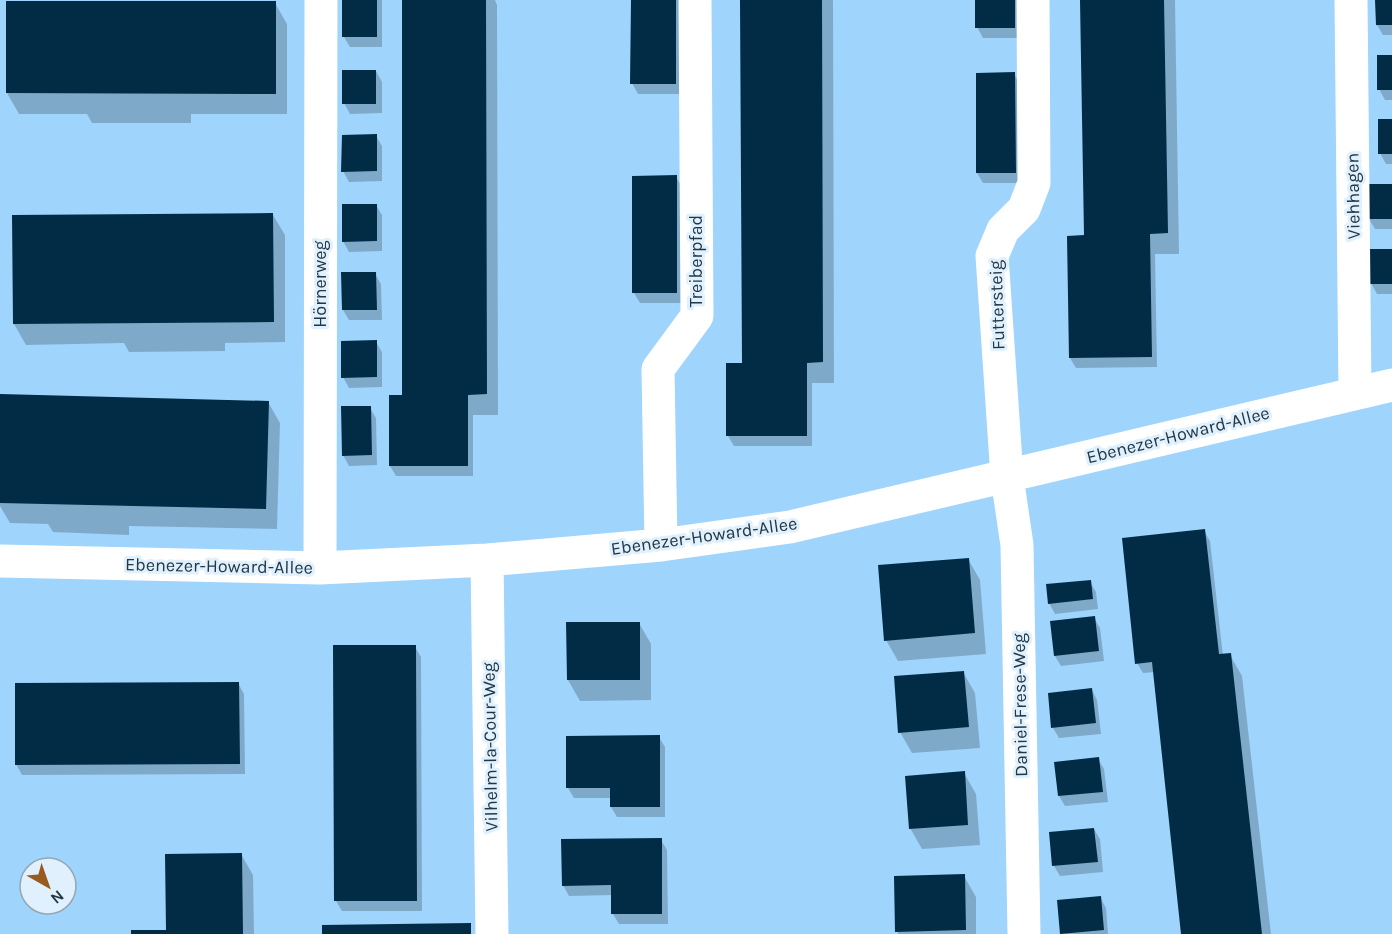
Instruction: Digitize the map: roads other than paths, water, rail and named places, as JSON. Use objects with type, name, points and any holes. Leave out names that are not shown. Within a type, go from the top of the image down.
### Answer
[{"type":"street","name":"Hörnerweg","points":[[320,568],[321,0]]},
{"type":"street","name":"Treiberpfad","points":[[661,545],[658,369],[697,316],[695,0]]},
{"type":"street","name":"Futtersteig","points":[[1007,477],[992,256],[1003,230],[1024,209],[1034,183],[1033,0]]},
{"type":"street","name":"Viehhagen","points":[[1351,0],[1355,392]]},
{"type":"street","name":"Ebenezer-Howard-Allee","points":[[0,561],[320,568],[487,560],[661,545],[790,527],[1392,385]]},
{"type":"street","name":"Daniel-Frese-Weg","points":[[1007,477],[1017,545],[1024,934]]},
{"type":"street","name":"Vilhelm-la-Cour-Weg","points":[[487,560],[492,934]]}]
